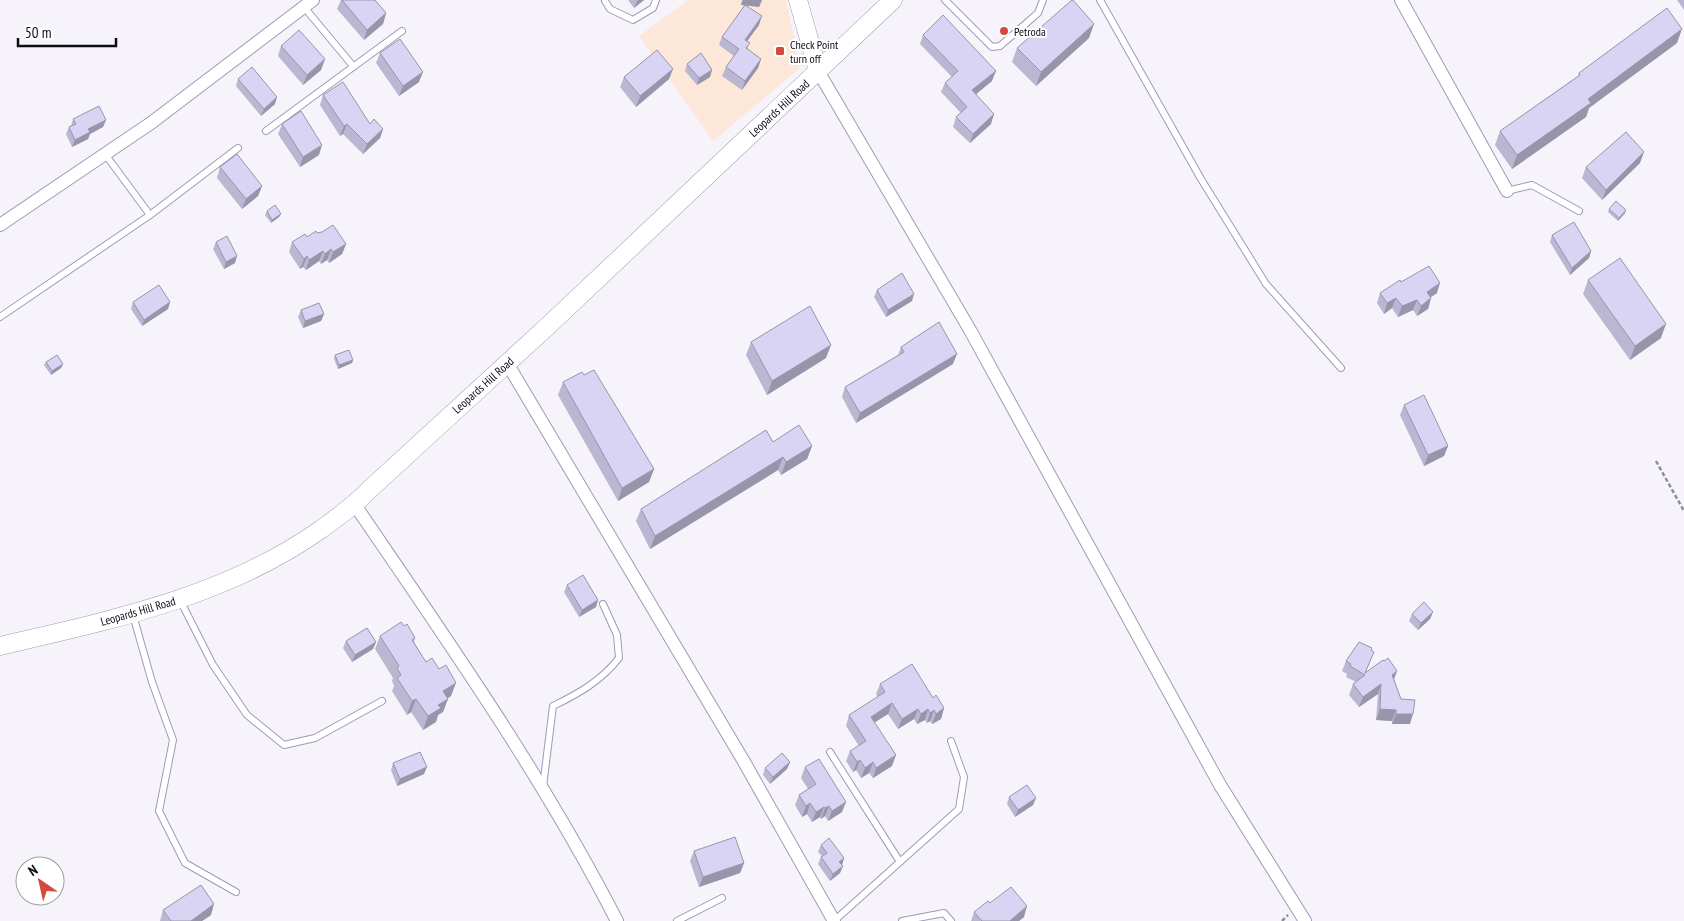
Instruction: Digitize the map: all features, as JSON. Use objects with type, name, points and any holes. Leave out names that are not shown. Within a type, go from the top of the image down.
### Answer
[{"type":"main road","points":[[798,0],[818,71]]},
{"type":"main road","name":"Leopards Hill Road","points":[[0,646],[133,614],[238,577],[299,545],[355,505],[893,0]]},
{"type":"street","points":[[1400,0],[1507,191]]},
{"type":"street","points":[[0,226],[151,123],[309,4]]},
{"type":"street","points":[[818,71],[970,330],[1220,785],[1305,921]]},
{"type":"street","points":[[507,363],[743,760],[834,921]]},
{"type":"street","points":[[355,505],[543,788],[589,867],[617,921]]},
{"type":"lane","points":[[605,1],[610,9],[633,20],[653,8],[656,0]]},
{"type":"lane","points":[[945,0],[992,47],[1000,46],[1038,13],[1043,0]]},
{"type":"lane","points":[[1100,0],[1192,162],[1266,284],[1341,368]]},
{"type":"lane","points":[[309,4],[353,66]]},
{"type":"lane","points":[[266,131],[402,31]]},
{"type":"lane","points":[[0,317],[150,215],[238,148]]},
{"type":"lane","points":[[105,154],[150,215]]},
{"type":"lane","points":[[1507,191],[1532,185],[1579,211]]},
{"type":"lane","points":[[180,599],[213,665],[247,715],[284,746],[315,738],[382,701]]},
{"type":"lane","points":[[543,788],[553,706],[576,695],[606,675],[619,658],[617,635],[603,604]]},
{"type":"lane","points":[[133,614],[152,682],[173,740],[159,812],[185,863],[236,892]]},
{"type":"lane","points":[[834,921],[958,809],[964,777],[951,741]]},
{"type":"lane","points":[[830,752],[900,862]]},
{"type":"lane","points":[[677,921],[722,898]]},
{"type":"lane","points":[[902,921],[944,913],[951,921]]},
{"type":"path","points":[[1656,461],[1684,512]]},
{"type":"shaded area","points":[[688,0],[786,0],[800,68],[713,141],[639,36]]},
{"type":"building","points":[[342,0],[375,0],[386,13],[367,30]]},
{"type":"building","points":[[1072,0],[1094,24],[1041,72],[1017,48]]},
{"type":"building","points":[[745,5],[762,16],[745,40],[750,43],[746,48],[761,59],[745,81],[726,67],[739,49],[722,37]]},
{"type":"building","points":[[1667,8],[1682,29],[1588,99],[1591,103],[1517,155],[1500,131],[1580,75],[1579,73]]},
{"type":"building","points":[[943,15],[996,71],[972,90],[994,114],[973,134],[956,117],[967,107],[945,83],[958,71],[923,35]]},
{"type":"building","points":[[299,30],[325,59],[307,75],[281,46]]},
{"type":"building","points":[[400,39],[423,72],[403,86],[380,53]]},
{"type":"building","points":[[657,50],[673,69],[640,96],[624,77]]},
{"type":"building","points":[[701,53],[712,70],[699,78],[687,64]]},
{"type":"building","points":[[252,67],[277,97],[264,109],[238,79]]},
{"type":"building","points":[[343,82],[370,124],[374,119],[383,129],[367,144],[347,124],[344,126],[323,95]]},
{"type":"building","points":[[99,106],[106,120],[88,129],[90,132],[75,140],[69,127],[76,124],[73,119]]},
{"type":"building","points":[[301,111],[322,145],[303,157],[282,124]]},
{"type":"building","points":[[1626,132],[1644,152],[1606,190],[1586,167]]},
{"type":"building","points":[[237,154],[262,186],[246,199],[220,167]]},
{"type":"building","points":[[1616,201],[1626,210],[1619,218],[1609,209]]},
{"type":"building","points":[[275,205],[281,214],[272,220],[267,211]]},
{"type":"building","points":[[1574,222],[1591,251],[1572,268],[1552,235]]},
{"type":"building","points":[[333,225],[346,244],[333,252],[331,249],[325,254],[323,251],[309,260],[307,256],[304,259],[292,242],[305,234],[307,237],[316,231],[317,233],[322,232]]},
{"type":"building","points":[[227,236],[237,256],[226,262],[216,242]]},
{"type":"building","points":[[1620,258],[1666,324],[1635,346],[1588,280]]},
{"type":"building","points":[[1429,266],[1440,283],[1427,292],[1431,298],[1421,306],[1417,300],[1402,306],[1396,298],[1387,303],[1380,293],[1400,280],[1401,282]]},
{"type":"building","points":[[902,273],[914,294],[888,310],[877,290]]},
{"type":"building","points":[[159,285],[170,302],[144,320],[133,302]]},
{"type":"building","points":[[319,303],[324,314],[305,321],[301,310]]},
{"type":"building","points":[[810,306],[831,345],[772,381],[751,342]]},
{"type":"building","points":[[939,322],[957,354],[860,413],[845,387],[904,352],[901,347]]},
{"type":"building","points":[[349,350],[353,360],[339,365],[335,355]]},
{"type":"building","points":[[57,355],[63,364],[52,371],[46,362]]},
{"type":"building","points":[[594,370],[654,469],[622,488],[563,382],[582,372],[584,375]]},
{"type":"building","points":[[1424,395],[1448,446],[1428,455],[1404,405]]},
{"type":"building","points":[[799,425],[812,446],[786,462],[783,457],[655,536],[641,509],[766,430],[773,442]]},
{"type":"building","points":[[583,575],[598,600],[582,610],[567,585]]},
{"type":"building","points":[[1424,602],[1433,612],[1421,623],[1412,614]]},
{"type":"building","points":[[401,622],[404,626],[407,624],[415,638],[412,640],[426,662],[432,658],[439,669],[446,665],[456,683],[443,691],[448,699],[438,705],[441,708],[428,716],[416,699],[412,701],[397,678],[401,675],[397,668],[399,666],[380,636]]},
{"type":"building","points":[[367,628],[376,642],[355,655],[346,641]]},
{"type":"building","points":[[1359,642],[1372,648],[1371,650],[1374,652],[1365,673],[1388,658],[1397,671],[1392,675],[1401,699],[1415,700],[1413,714],[1396,714],[1396,710],[1380,709],[1381,684],[1363,697],[1353,684],[1365,675],[1350,666],[1351,664],[1346,661]]},
{"type":"building","points":[[912,664],[933,698],[936,695],[944,708],[936,714],[934,710],[930,713],[928,709],[921,714],[918,709],[902,719],[892,703],[871,717],[896,755],[876,768],[873,762],[865,768],[860,760],[857,762],[850,751],[866,741],[849,715],[885,692],[880,684]]},
{"type":"building","points":[[420,752],[427,767],[400,779],[393,763]]},
{"type":"building","points":[[782,753],[790,762],[773,777],[765,768]]},
{"type":"building","points":[[819,759],[846,802],[832,811],[829,806],[816,812],[810,803],[806,806],[799,795],[816,784],[805,767]]},
{"type":"building","points":[[1027,785],[1036,798],[1018,810],[1009,797]]},
{"type":"building","points":[[735,837],[744,863],[703,877],[694,851]]},
{"type":"building","points":[[829,838],[844,858],[839,862],[843,866],[833,874],[821,857],[827,853],[821,845]]},
{"type":"building","points":[[201,885],[214,904],[191,921],[171,921],[163,910]]},
{"type":"building","points":[[1011,887],[1027,906],[1010,921],[982,921],[974,912],[988,901],[990,903]]},
{"type":"place","name":"Petroda","points":[[1004,31]]},
{"type":"place","name":"Check Point turn off","points":[[780,51]]}]
